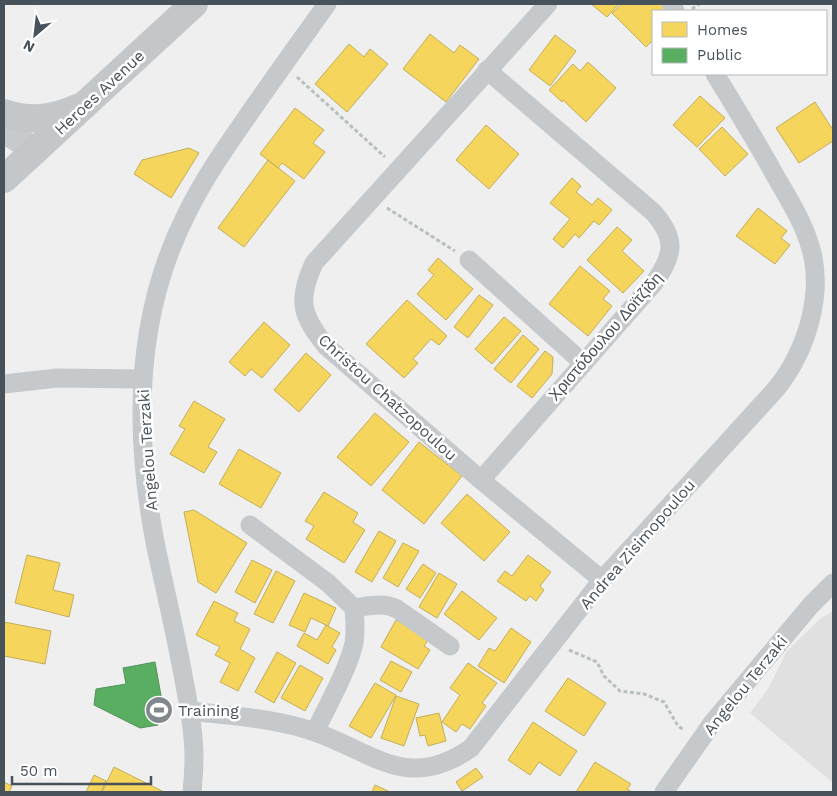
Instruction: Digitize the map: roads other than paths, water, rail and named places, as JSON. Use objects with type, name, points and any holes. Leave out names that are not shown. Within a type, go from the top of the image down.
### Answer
[{"type":"main road","name":"Heroes Avenue","points":[[4,180],[194,4]]},
{"type":"main road","points":[[4,113],[15,117],[42,119],[84,106]]},
{"type":"main road","points":[[4,130],[36,151]]},
{"type":"street","name":"Angelou Terzaki","points":[[192,792],[194,757],[190,711],[172,614],[155,542],[146,487],[142,426],[142,379],[150,327],[159,284],[185,215],[206,178],[327,4]]},
{"type":"street","name":"Christou Chatzopoulou","points":[[548,4],[314,263],[304,290],[305,313],[326,346],[481,480],[602,580]]},
{"type":"street","name":"Χριστόδουλου Δοϊτζίδη","points":[[481,480],[654,283],[667,261],[671,246],[668,234],[653,212],[487,70]]},
{"type":"street","name":"Andrea Zisimopoulou","points":[[190,711],[258,719],[315,732],[386,763],[408,769],[440,765],[456,758],[471,748],[602,580],[786,376],[804,338],[810,316],[814,292],[815,266],[802,224],[740,114],[716,75]]},
{"type":"street","points":[[469,260],[583,363]]},
{"type":"street","points":[[4,384],[57,378],[142,379]]},
{"type":"street","points":[[250,525],[328,583],[354,608],[355,635],[349,660],[315,732]]},
{"type":"street","name":"Angelou Terzaki","points":[[664,792],[713,722],[811,605],[833,583]]},
{"type":"street","points":[[354,608],[390,605],[450,646]]},
{"type":"place","name":"Training","points":[[159,710]]}]
